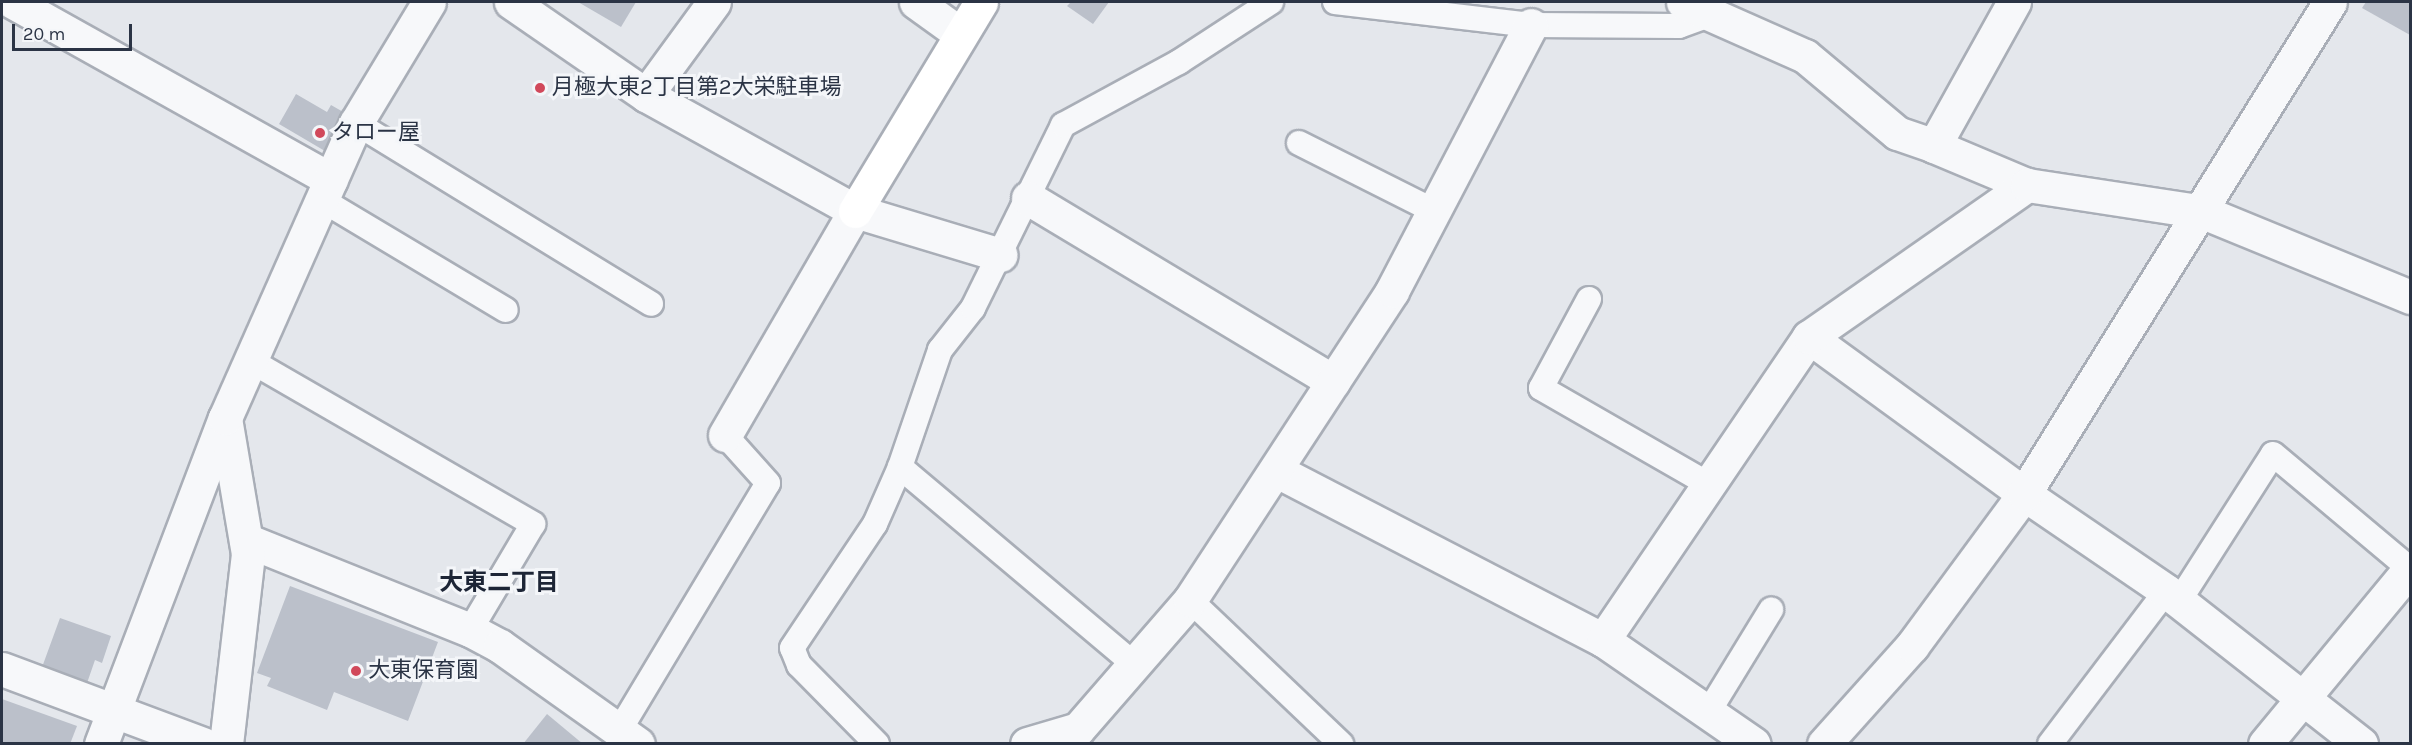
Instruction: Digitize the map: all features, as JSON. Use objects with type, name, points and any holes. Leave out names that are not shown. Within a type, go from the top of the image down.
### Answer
[{"type":"street","points":[[13,2],[326,190]]},
{"type":"street","points":[[101,744],[225,418],[356,123],[429,2]]},
{"type":"street","points":[[512,2],[646,95],[855,211],[1000,255]]},
{"type":"street","points":[[646,95],[714,2]]},
{"type":"street","points":[[916,2],[959,33]]},
{"type":"street","points":[[725,435],[959,33],[981,2]]},
{"type":"street","points":[[1934,146],[2014,2]]},
{"type":"street","points":[[1831,742],[1912,646],[2024,495],[2203,212],[2330,2]]},
{"type":"street","points":[[1695,8],[1805,56],[1897,133],[2027,185],[2203,212],[2410,297]]},
{"type":"street","points":[[1028,744],[1086,736],[1134,664],[1190,600],[1277,471],[1392,291],[1531,25]]},
{"type":"street","points":[[1603,640],[1706,483],[1809,337],[2027,185]]},
{"type":"street","points":[[1028,198],[1333,381]]},
{"type":"street","points":[[1809,337],[2024,495],[2172,596],[2304,697],[2361,744]]},
{"type":"street","points":[[225,418],[248,554],[225,744]]},
{"type":"street","points":[[1277,471],[1603,640],[1754,744]]},
{"type":"street","points":[[246,540],[470,630],[500,646],[629,737]]},
{"type":"street","points":[[2265,744],[2410,569]]},
{"type":"street","points":[[2,669],[203,744]]},
{"type":"lane","points":[[877,744],[799,665],[792,648],[875,524],[900,467],[940,350],[973,308],[1063,125],[1179,62],[1271,2]]},
{"type":"lane","points":[[1335,2],[1531,25],[1679,26],[1695,8]]},
{"type":"lane","points":[[356,123],[651,304]]},
{"type":"lane","points":[[1299,143],[1434,211]]},
{"type":"lane","points":[[326,190],[506,310]]},
{"type":"lane","points":[[1588,299],[1541,388],[1706,483]]},
{"type":"lane","points":[[251,361],[533,524],[470,630]]},
{"type":"lane","points":[[629,737],[768,483],[725,435]]},
{"type":"lane","points":[[2050,744],[2172,596],[2273,454],[2410,569]]},
{"type":"lane","points":[[900,467],[1134,664]]},
{"type":"lane","points":[[1190,600],[1341,744]]},
{"type":"lane","points":[[1709,711],[1771,610]]},
{"type":"building","points":[[578,2],[636,2],[621,27]]},
{"type":"building","points":[[1071,2],[1109,2],[1093,24],[1067,6]]},
{"type":"building","points":[[2366,2],[2410,2],[2410,35],[2362,8]]},
{"type":"building","points":[[296,94],[327,112],[331,105],[352,117],[330,154],[279,124]]},
{"type":"building","points":[[290,586],[438,642],[408,721],[334,692],[327,710],[267,686],[271,678],[257,673]]},
{"type":"building","points":[[60,618],[111,636],[102,663],[95,660],[86,686],[41,670]]},
{"type":"building","points":[[2,699],[77,726],[70,744],[2,744]]},
{"type":"building","points":[[547,714],[583,744],[523,744]]},
{"type":"place","name":"月極大東2丁目第2大栄駐車場","points":[[540,88]]},
{"type":"place","name":"タロー屋","points":[[320,133]]},
{"type":"place","name":"大東保育園","points":[[356,671]]},
{"type":"district","name":"大東二丁目","points":[[499,583]]}]
